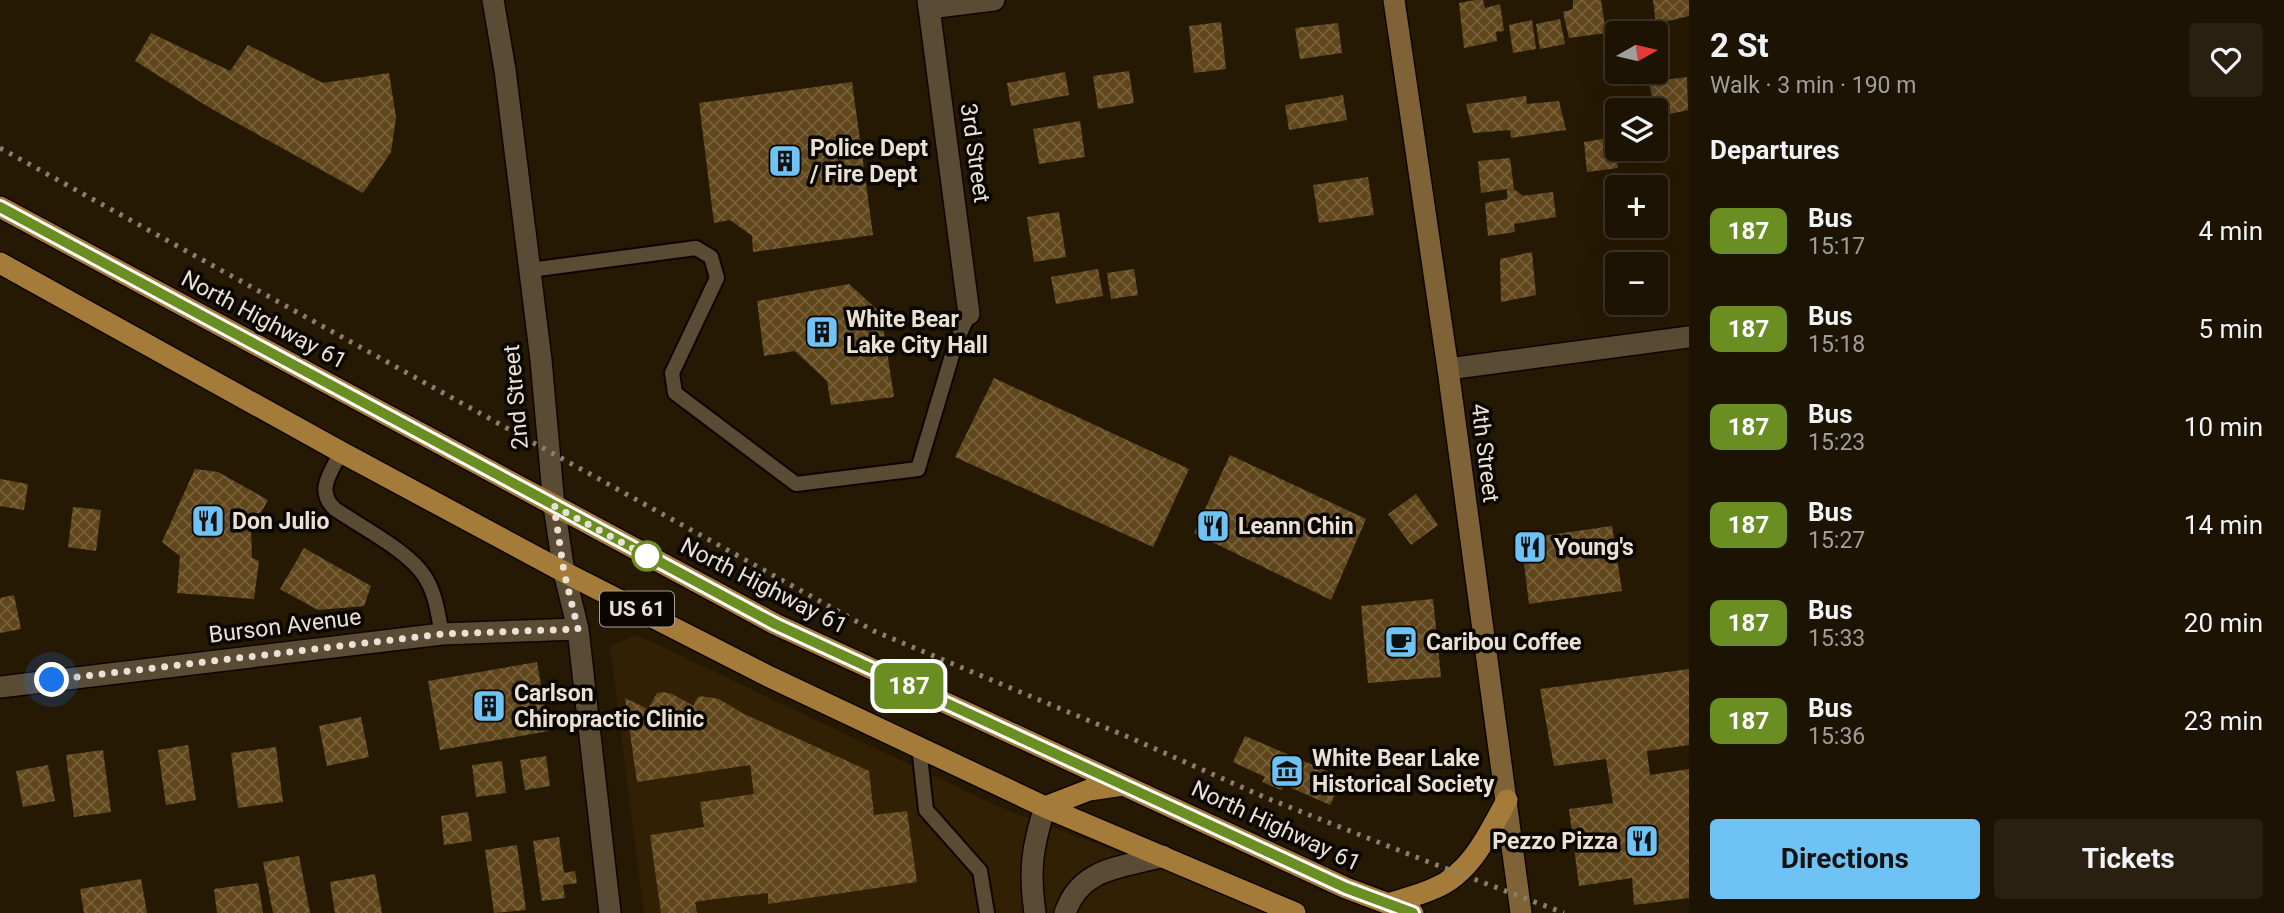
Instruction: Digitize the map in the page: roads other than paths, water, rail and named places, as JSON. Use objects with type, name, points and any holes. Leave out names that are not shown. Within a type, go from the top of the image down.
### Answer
[{"type":"main road","name":"North Highway 61","points":[[0,207],[775,624],[1346,888],[1413,913]]},
{"type":"main road","name":"US 61","points":[[0,263],[564,572],[770,677],[1045,807],[1295,913]]},
{"type":"main road","points":[[1045,807],[1089,790],[1123,785]]},
{"type":"main road","points":[[1388,904],[1437,887],[1468,864],[1507,800]]},
{"type":"street","name":"2nd Street","points":[[494,0],[541,360],[554,506],[564,572],[578,629],[610,913]]},
{"type":"street","points":[[929,4],[994,0]]},
{"type":"street","name":"4th Street","points":[[1394,0],[1448,369],[1521,913]]},
{"type":"street","name":"3rd Street","points":[[929,4],[970,314]]},
{"type":"street","points":[[1448,369],[1689,337]]},
{"type":"street","name":"Burson Avenue","points":[[0,687],[442,634],[578,629]]},
{"type":"street","points":[[1035,913],[1031,886],[1034,842],[1045,807]]},
{"type":"street","points":[[1065,913],[1070,898],[1087,880],[1106,870],[1163,856]]},
{"type":"lane","points":[[530,270],[696,248],[711,257],[717,278],[672,373],[675,393],[796,484],[918,469],[956,342],[970,314]]},
{"type":"lane","points":[[341,452],[324,485],[327,502],[413,561],[426,578],[435,599],[442,634]]},
{"type":"lane","points":[[919,747],[926,810],[981,871],[987,913]]},
{"type":"railway","points":[[0,148],[874,631],[1264,797],[1564,913]]},
{"type":"place","name":"Police Dept / Fire Dept","points":[[785,161]]},
{"type":"place","name":"White Bear Lake City Hall","points":[[822,332]]},
{"type":"place","name":"Don Julio","points":[[208,521]]},
{"type":"place","name":"Leann Chin","points":[[1213,526]]},
{"type":"place","name":"Young's","points":[[1530,547]]},
{"type":"place","name":"Caribou Coffee","points":[[1401,642]]},
{"type":"place","name":"Carlson Chiropractic Clinic","points":[[489,706]]},
{"type":"place","name":"White Bear Lake Historical Society","points":[[1287,771]]},
{"type":"place","name":"Pezzo Pizza","points":[[1642,841]]}]
